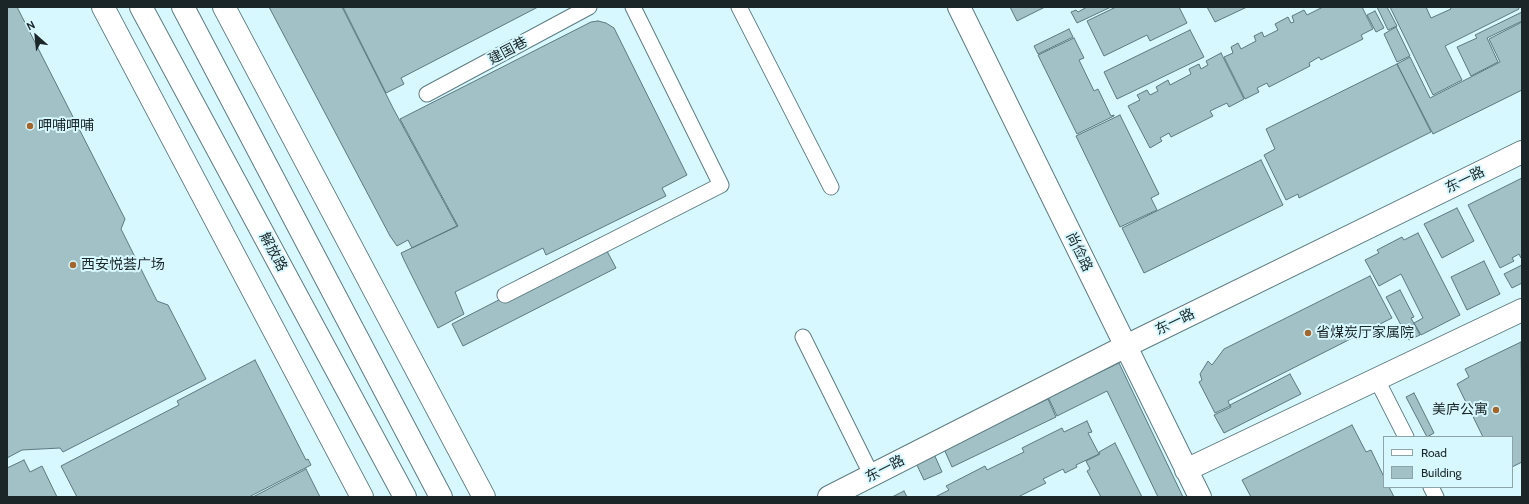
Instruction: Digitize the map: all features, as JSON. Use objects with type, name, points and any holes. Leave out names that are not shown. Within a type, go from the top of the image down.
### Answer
[{"type":"street","points":[[103,7],[362,497]]},
{"type":"street","name":"解放路","points":[[141,7],[405,497]]},
{"type":"street","points":[[183,7],[441,497]]},
{"type":"street","points":[[224,7],[484,497]]},
{"type":"street","name":"尚俭路","points":[[959,7],[1200,497]]},
{"type":"street","name":"东一路","points":[[829,497],[1126,346],[1522,152]]},
{"type":"street","points":[[1186,470],[1522,310]]},
{"type":"lane","name":"建国巷","points":[[427,94],[589,7]]},
{"type":"lane","points":[[505,295],[721,185],[633,7]]},
{"type":"lane","points":[[739,7],[831,187]]},
{"type":"lane","points":[[803,337],[872,476]]},
{"type":"lane","points":[[1377,380],[1405,436]]},
{"type":"lane","points":[[1432,488],[1436,497]]},
{"type":"building","name":"西安悦荟广场","points":[[7,7],[17,7],[125,219],[121,229],[157,301],[168,305],[206,379],[63,452],[60,448],[22,450],[7,458]]},
{"type":"building","points":[[269,7],[342,7],[394,110],[457,226],[412,248],[408,240],[397,246],[390,236]]},
{"type":"building","points":[[343,7],[538,7],[401,78],[404,84],[386,93]]},
{"type":"building","points":[[1010,7],[1045,7],[1017,21]]},
{"type":"building","points":[[1087,7],[1111,7],[1077,23],[1071,12],[1076,10],[1078,12]]},
{"type":"building","points":[[1116,7],[1179,7],[1187,23],[1150,41],[1147,35],[1104,56],[1087,21]]},
{"type":"building","points":[[1207,7],[1247,7],[1215,22]]},
{"type":"building","points":[[1323,7],[1362,7],[1373,29],[1361,35],[1363,39],[1321,60],[1319,57],[1309,63],[1310,66],[1269,87],[1267,83],[1257,88],[1259,92],[1245,99],[1224,57],[1233,53],[1231,47],[1238,43],[1241,49],[1256,41],[1254,36],[1262,32],[1264,37],[1278,30],[1275,24],[1288,17],[1291,23],[1294,22],[1292,16],[1304,10],[1307,15]]},
{"type":"building","points":[[1377,7],[1387,7],[1397,26],[1388,30]]},
{"type":"building","points":[[1390,7],[1426,7],[1431,18],[1451,9],[1450,7],[1518,7],[1519,9],[1445,46],[1462,80],[1433,95]]},
{"type":"building","points":[[1375,11],[1384,28],[1376,32],[1367,15]]},
{"type":"building","points":[[1522,12],[1522,21],[1487,38],[1498,62],[1471,76],[1457,47],[1477,38],[1475,35]]},
{"type":"building","points":[[598,21],[606,23],[614,28],[687,175],[662,188],[666,196],[546,255],[543,248],[455,292],[464,314],[438,328],[401,253],[458,226],[400,119],[591,22]]},
{"type":"building","points":[[1522,22],[1522,90],[1433,134],[1397,64],[1410,57],[1430,98],[1500,62],[1489,39]]},
{"type":"building","points":[[1396,27],[1410,56],[1397,62],[1384,34]]},
{"type":"building","points":[[1069,29],[1073,37],[1038,54],[1034,46]]},
{"type":"building","points":[[1190,30],[1204,57],[1117,99],[1104,72]]},
{"type":"building","points":[[1074,38],[1084,58],[1079,60],[1094,91],[1098,89],[1111,116],[1114,115],[1077,134],[1038,55]]},
{"type":"building","points":[[1221,53],[1244,99],[1229,107],[1227,103],[1210,111],[1213,116],[1171,137],[1169,133],[1160,138],[1162,141],[1150,148],[1128,106],[1140,100],[1137,95],[1147,90],[1150,95],[1158,91],[1156,87],[1168,80],[1170,85],[1191,74],[1189,69],[1199,64],[1201,69],[1208,65],[1206,61]]},
{"type":"building","points":[[1397,64],[1431,132],[1299,198],[1298,194],[1286,200],[1264,155],[1275,149],[1266,129]]},
{"type":"building","points":[[1120,115],[1159,194],[1151,198],[1157,210],[1120,227],[1076,136]]},
{"type":"building","points":[[1261,160],[1283,205],[1144,273],[1122,228]]},
{"type":"building","points":[[1522,178],[1522,257],[1521,258],[1519,254],[1512,258],[1514,261],[1500,268],[1468,205]]},
{"type":"building","points":[[1457,208],[1474,241],[1442,258],[1424,224]]},
{"type":"building","points":[[1418,233],[1460,315],[1421,335],[1414,323],[1423,318],[1401,274],[1379,286],[1365,260],[1379,253],[1377,250],[1402,237],[1404,240]]},
{"type":"building","points":[[600,238],[616,268],[463,346],[452,324],[524,287],[519,279]]},
{"type":"building","points":[[1484,261],[1500,294],[1467,310],[1451,277]]},
{"type":"building","points":[[1522,265],[1522,283],[1512,288],[1504,274]]},
{"type":"building","name":"省煤炭厅家属院","points":[[1370,276],[1392,318],[1228,401],[1230,406],[1215,413],[1199,382],[1202,380],[1200,374],[1208,361],[1212,365],[1224,349]]},
{"type":"building","points":[[1400,290],[1414,317],[1411,318],[1420,335],[1409,340],[1386,297]]},
{"type":"building","name":"美庐公寓","points":[[1521,342],[1522,462],[1513,466],[1513,436],[1483,436],[1457,384],[1469,377],[1465,369]]},
{"type":"building","points":[[255,360],[306,460],[308,459],[311,465],[249,497],[77,497],[61,466],[179,405],[177,401]]},
{"type":"building","points":[[1119,363],[1183,497],[1158,497],[1107,391],[1057,416],[1048,397]]},
{"type":"building","points":[[1290,374],[1301,394],[1224,433],[1214,415],[1231,407],[1230,405]]},
{"type":"building","points":[[1414,393],[1434,433],[1426,436],[1406,397]]},
{"type":"building","points":[[1048,399],[1056,417],[952,467],[944,449]]},
{"type":"building","points":[[1087,421],[1092,432],[1088,433],[1099,454],[1076,465],[1077,467],[1065,473],[1063,469],[1043,479],[1046,483],[1018,497],[935,497],[949,490],[946,486],[985,466],[987,470],[1024,452],[1022,448],[1062,428],[1064,432]]},
{"type":"building","points":[[1352,425],[1366,452],[1371,450],[1383,475],[1383,488],[1390,488],[1394,497],[1251,497],[1242,480]]},
{"type":"building","points":[[1115,443],[1142,497],[1101,497],[1087,471],[1090,469],[1086,461],[1100,454],[1099,452]]},
{"type":"building","points":[[934,454],[942,472],[924,480],[916,463]]},
{"type":"building","points":[[24,460],[30,472],[42,466],[57,497],[7,497],[7,468]]},
{"type":"building","points":[[306,469],[320,497],[253,497]]},
{"type":"building","points":[[904,491],[907,497],[892,497]]},
{"type":"place","name":"呷哺呷哺","points":[[30,126]]},
{"type":"place","name":"西安悦荟广场","points":[[73,265]]},
{"type":"place","name":"省煤炭厅家属院","points":[[1308,333]]},
{"type":"place","name":"美庐公寓","points":[[1496,410]]}]
